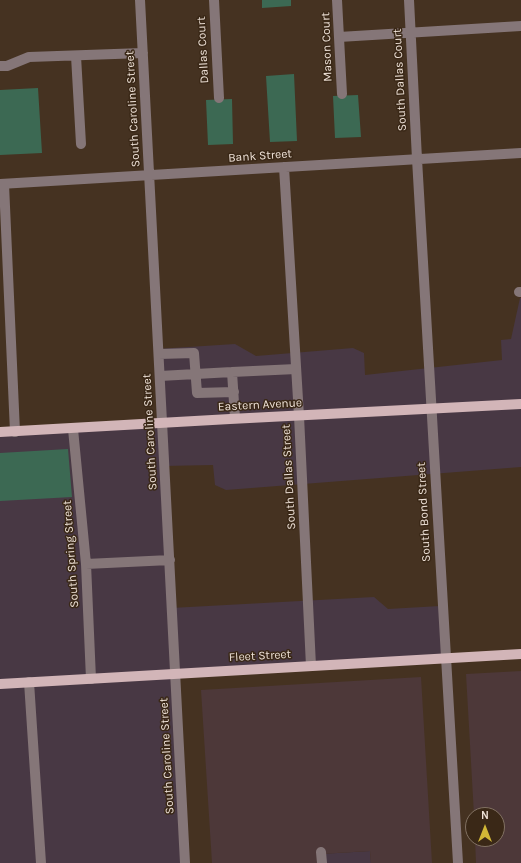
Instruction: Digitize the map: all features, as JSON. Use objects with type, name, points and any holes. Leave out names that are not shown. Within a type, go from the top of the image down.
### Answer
[{"type":"main road","name":"Eastern Avenue","points":[[0,432],[74,429],[235,418],[521,404]]},
{"type":"main road","name":"Fleet Street","points":[[0,684],[521,654]]},
{"type":"street","name":"South Caroline Street","points":[[140,0],[185,863]]},
{"type":"street","name":"Dallas Court","points":[[214,0],[218,98]]},
{"type":"street","name":"Mason Court","points":[[338,0],[342,94]]},
{"type":"street","name":"South Dallas Court","points":[[409,0],[417,159]]},
{"type":"street","points":[[339,37],[521,26]]},
{"type":"street","points":[[0,66],[7,66],[29,57],[143,53]]},
{"type":"street","points":[[76,56],[81,144]]},
{"type":"street","name":"Bank Street","points":[[2,184],[521,153]]},
{"type":"street","name":"South Bond Street","points":[[417,159],[458,863]]},
{"type":"street","name":"South Dallas Street","points":[[284,167],[299,416],[311,666]]},
{"type":"street","points":[[2,184],[15,432]]},
{"type":"street","points":[[159,354],[194,353],[197,393],[234,392]]},
{"type":"street","points":[[160,376],[296,369]]},
{"type":"street","points":[[232,372],[235,418]]},
{"type":"street","name":"South Spring Street","points":[[74,429],[86,564],[91,679]]},
{"type":"street","points":[[86,564],[170,560]]},
{"type":"street","points":[[29,682],[41,863]]},
{"type":"street","points":[[321,852],[322,863]]},
{"type":"shaded area","points":[[520,298],[521,467],[226,490],[215,485],[213,465],[163,466],[171,608],[374,597],[388,609],[440,606],[444,660],[176,674],[186,863],[0,863],[0,433],[161,425],[157,349],[235,344],[256,356],[353,348],[364,353],[365,375],[502,360],[501,340],[511,339]]},
{"type":"shaded area","points":[[521,671],[521,863],[476,863],[475,847],[505,847],[505,807],[474,807],[466,674]]},
{"type":"shaded area","points":[[421,677],[432,863],[371,863],[370,851],[320,854],[321,863],[212,863],[201,690]]},
{"type":"shaded area","points":[[370,851],[371,863],[321,863],[320,854]]},
{"type":"green space","points":[[262,0],[291,0],[291,6],[262,8]]},
{"type":"green space","points":[[294,74],[297,141],[270,142],[266,76]]},
{"type":"green space","points":[[38,88],[42,153],[0,155],[0,90]]},
{"type":"green space","points":[[358,95],[361,137],[335,138],[333,96]]},
{"type":"green space","points":[[232,99],[233,144],[208,145],[206,100]]},
{"type":"green space","points":[[68,449],[72,497],[0,501],[0,453]]}]
